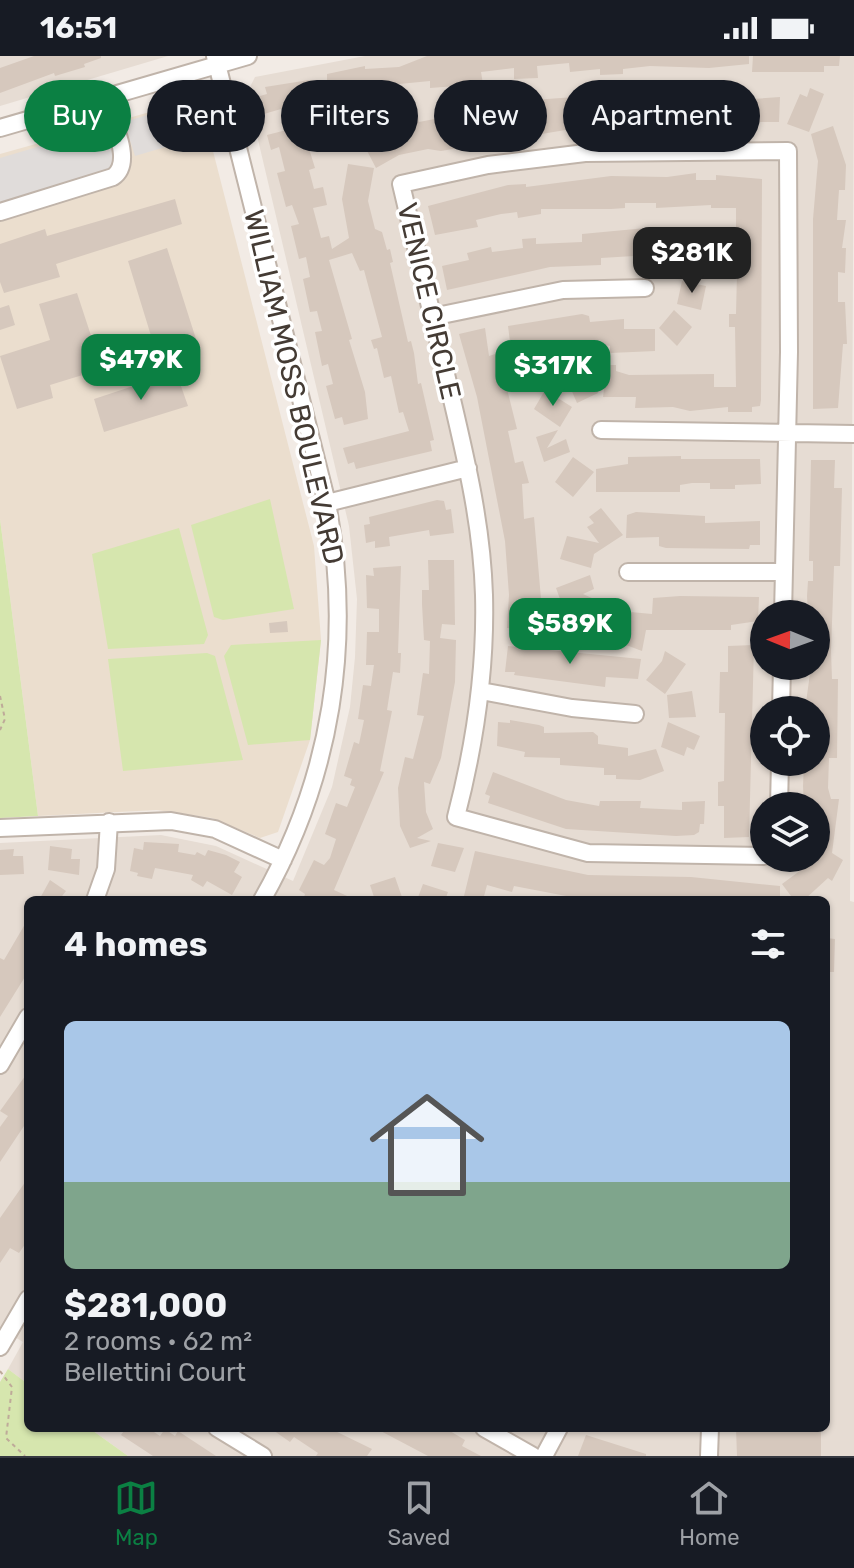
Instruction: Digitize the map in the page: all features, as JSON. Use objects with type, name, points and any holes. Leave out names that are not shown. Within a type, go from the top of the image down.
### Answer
[{"type":"street","points":[[131,88],[216,60],[248,56]]},
{"type":"street","name":"WILLIAM MOSS BOULEVARD","points":[[216,60],[327,503],[338,585],[336,681],[316,777],[283,860],[264,896]]},
{"type":"street","points":[[0,128],[24,121]]},
{"type":"street","name":"VENICE CIRCLE","points":[[750,856],[588,853],[456,817],[481,691],[484,593],[468,468],[401,184],[488,165],[585,153],[788,151],[783,600]]},
{"type":"street","points":[[0,212],[113,177],[121,171],[124,160],[121,152]]},
{"type":"street","points":[[432,317],[563,290],[645,288]]},
{"type":"street","points":[[601,430],[854,434]]},
{"type":"street","points":[[327,503],[468,468]]},
{"type":"street","points":[[628,572],[784,572]]},
{"type":"street","points":[[481,691],[572,708],[635,714]]},
{"type":"street","points":[[0,828],[109,822],[192,823],[237,837],[283,860]]},
{"type":"street","points":[[96,896],[106,869],[109,822]]},
{"type":"street","points":[[0,1065],[24,1024]]},
{"type":"street","points":[[1,1345],[24,1306]]},
{"type":"street","points":[[224,1432],[263,1456]]},
{"type":"street","points":[[491,1432],[533,1456]]},
{"type":"street","points":[[544,1456],[557,1432]]},
{"type":"street","points":[[709,1456],[710,1432]]},
{"type":"path","points":[[0,696],[5,719],[0,730]]},
{"type":"path","points":[[0,1371],[12,1387],[6,1438],[25,1456]]},
{"type":"shaded area","points":[[0,56],[168,56],[87,80],[24,80],[24,99],[0,106]]},
{"type":"shaded area","points":[[365,56],[854,56],[850,901],[854,902],[854,1456],[128,1456],[95,1432],[830,1432],[830,896],[24,896],[24,1381],[8,1369],[23,1342],[0,1328],[0,843],[161,835],[216,846],[293,881],[332,787],[350,707],[357,599],[349,526],[261,152],[265,152],[265,80],[254,80],[255,77]]},
{"type":"shaded area","points":[[147,113],[147,152],[213,152],[314,546],[321,640],[310,740],[278,832],[260,838],[212,818],[157,810],[38,816],[0,519],[0,154],[24,147],[24,152],[131,152],[131,117]]},
{"type":"shaded area","points":[[147,115],[149,152],[135,156],[131,144],[131,120]]},
{"type":"shaded area","points":[[24,151],[112,152],[120,182],[0,219],[0,158]]},
{"type":"green space","points":[[270,499],[294,609],[223,620],[214,617],[191,525]]},
{"type":"green space","points":[[0,519],[38,816],[0,818]]},
{"type":"green space","points":[[179,528],[208,635],[204,644],[108,649],[92,554]]},
{"type":"green space","points":[[321,640],[310,740],[248,745],[224,656],[231,645]]},
{"type":"green space","points":[[207,653],[215,656],[243,760],[123,771],[108,659]]},
{"type":"green space","points":[[8,1369],[24,1381],[24,1432],[95,1432],[128,1456],[0,1456],[0,1382]]},
{"type":"building","points":[[34,56],[101,56],[84,64],[85,67],[55,76],[54,73],[35,80],[24,80],[24,84],[0,93],[0,68]]},
{"type":"building","points":[[427,56],[749,56],[749,64],[709,68],[650,66],[623,69],[623,74],[600,75],[600,69],[570,72],[569,63],[537,66],[538,78],[514,79],[514,68],[481,72],[482,80],[434,80],[434,88],[430,88],[430,81],[418,80],[327,80],[327,74],[365,66],[365,69],[399,67]]},
{"type":"building","points":[[753,56],[840,56],[839,66],[824,66],[824,72],[752,72]]},
{"type":"building","points":[[281,84],[281,109],[265,114],[265,87]]},
{"type":"building","points":[[810,88],[824,94],[809,132],[787,124],[800,94],[807,97]]},
{"type":"building","points":[[780,97],[779,122],[760,122],[760,98]]},
{"type":"building","points":[[563,98],[563,130],[547,133],[547,99]]},
{"type":"building","points":[[418,116],[419,122],[434,119],[434,150],[418,151]]},
{"type":"building","points":[[833,126],[846,165],[845,190],[839,190],[837,220],[846,220],[842,248],[846,248],[845,273],[838,272],[838,302],[845,302],[847,344],[843,344],[838,408],[813,409],[813,219],[818,161],[811,134]]},
{"type":"building","points":[[281,131],[281,152],[310,152],[315,168],[309,170],[314,189],[323,187],[327,205],[313,208],[321,238],[329,236],[332,249],[349,238],[342,199],[348,164],[374,168],[368,201],[375,229],[382,232],[387,250],[390,249],[393,262],[390,263],[408,342],[411,341],[418,384],[421,383],[434,440],[430,441],[432,451],[356,469],[354,462],[348,464],[343,448],[409,431],[403,412],[399,413],[391,376],[384,378],[377,348],[374,349],[371,340],[382,337],[364,270],[360,271],[352,253],[329,260],[365,392],[368,419],[344,425],[342,417],[335,419],[326,386],[333,384],[328,364],[322,366],[315,332],[322,331],[317,311],[310,312],[303,279],[310,277],[306,257],[299,259],[291,226],[299,224],[292,205],[286,207],[277,173],[285,171],[279,147],[271,150],[267,135]]},
{"type":"building","points":[[368,152],[414,152],[399,155],[376,168]]},
{"type":"building","points":[[696,173],[696,180],[716,180],[716,175],[762,179],[761,400],[760,406],[752,407],[752,412],[728,412],[728,407],[690,411],[673,407],[635,408],[636,397],[603,397],[607,365],[616,365],[616,371],[629,375],[714,374],[714,387],[736,387],[735,327],[729,327],[729,314],[736,314],[737,273],[730,272],[729,249],[736,249],[736,208],[711,208],[711,205],[656,208],[656,203],[625,203],[625,208],[611,209],[541,209],[541,214],[518,218],[517,212],[501,214],[476,220],[478,227],[435,235],[428,206],[508,185],[526,184],[526,187],[611,176],[667,177]]},
{"type":"building","points":[[175,199],[182,224],[56,264],[60,277],[4,293],[0,282],[0,244],[45,229],[47,236]]},
{"type":"building","points":[[646,228],[668,235],[659,257],[635,248],[634,256],[601,258],[601,265],[550,267],[447,290],[442,266],[469,260],[467,253],[491,247],[492,252],[523,248],[522,239],[536,238],[536,244],[582,242],[582,234]]},
{"type":"building","points":[[689,238],[706,253],[682,276],[666,261]]},
{"type":"building","points":[[167,248],[196,339],[156,352],[128,261]]},
{"type":"building","points":[[682,281],[706,286],[701,310],[677,304]]},
{"type":"building","points":[[77,293],[102,369],[50,385],[53,398],[17,409],[0,356],[50,340],[39,304]]},
{"type":"building","points":[[9,305],[15,325],[0,330],[0,308]]},
{"type":"building","points":[[674,310],[692,327],[677,346],[659,328]]},
{"type":"building","points":[[582,314],[589,316],[590,322],[624,319],[624,329],[655,329],[655,351],[610,353],[610,346],[600,344],[551,352],[551,345],[511,350],[508,326]]},
{"type":"building","points":[[485,328],[489,356],[498,353],[517,429],[508,431],[515,463],[523,461],[529,483],[522,484],[524,519],[534,517],[541,599],[533,599],[532,630],[507,628],[509,595],[505,541],[477,397],[459,334]]},
{"type":"building","points":[[588,370],[598,393],[577,403],[567,380]]},
{"type":"building","points":[[176,372],[188,406],[104,432],[94,399]]},
{"type":"building","points":[[545,390],[572,407],[560,427],[534,409]]},
{"type":"building","points":[[558,430],[547,448],[566,439],[570,452],[544,462],[536,437]]},
{"type":"building","points":[[681,456],[681,459],[760,459],[761,484],[735,485],[735,489],[710,489],[710,483],[692,483],[680,485],[680,492],[596,492],[596,469],[628,464],[628,457]]},
{"type":"building","points":[[573,457],[594,472],[573,497],[555,482]]},
{"type":"building","points":[[811,460],[835,460],[834,488],[842,488],[840,566],[834,566],[831,651],[832,679],[838,679],[837,758],[830,758],[830,696],[807,696],[809,680],[830,680],[830,600],[807,600],[808,581],[813,581],[813,561],[809,561]]},
{"type":"building","points":[[437,500],[444,501],[446,510],[451,509],[454,533],[430,536],[429,530],[389,537],[390,546],[375,548],[375,541],[366,543],[364,525],[370,524],[369,517]]},
{"type":"building","points":[[601,508],[623,535],[594,554],[591,568],[560,559],[567,536],[599,543],[587,527],[594,523],[589,517]]},
{"type":"building","points":[[636,512],[705,516],[705,523],[760,521],[760,545],[750,545],[749,549],[666,548],[659,546],[659,537],[626,538],[627,515]]},
{"type":"building","points":[[428,560],[454,560],[455,625],[442,624],[440,638],[456,640],[455,682],[441,758],[430,784],[424,782],[426,812],[433,829],[417,838],[431,841],[410,848],[400,826],[398,788],[405,757],[413,759],[424,716],[417,715],[423,673],[429,674],[430,641],[424,640],[422,604],[422,590],[429,590]]},
{"type":"building","points":[[401,566],[400,673],[393,672],[387,710],[392,711],[380,771],[384,772],[334,890],[347,896],[304,896],[299,890],[314,860],[324,865],[330,858],[336,839],[325,834],[336,803],[347,807],[355,787],[350,785],[352,779],[344,776],[354,742],[359,744],[364,720],[358,719],[363,685],[371,686],[374,665],[366,665],[367,632],[379,632],[379,609],[367,608],[366,575],[374,576],[373,568]]},
{"type":"building","points":[[590,575],[594,589],[583,594],[594,599],[564,610],[556,588]]},
{"type":"building","points":[[759,597],[759,600],[750,600],[750,622],[731,625],[731,630],[646,630],[642,651],[586,630],[599,602],[620,611],[652,614],[653,598]]},
{"type":"building","points":[[287,621],[288,632],[270,633],[269,623]]},
{"type":"building","points":[[750,645],[750,680],[753,680],[753,696],[750,696],[749,837],[724,838],[724,806],[718,806],[718,782],[724,781],[725,713],[719,713],[720,672],[728,672],[728,646]]},
{"type":"building","points":[[508,646],[641,659],[638,679],[606,677],[605,687],[514,675],[515,672],[505,672]]},
{"type":"building","points":[[665,651],[686,664],[665,694],[646,680],[662,661]]},
{"type":"building","points":[[692,691],[696,717],[669,718],[667,695]]},
{"type":"building","points":[[510,720],[539,725],[544,727],[544,733],[593,732],[598,736],[598,744],[628,748],[628,756],[656,749],[664,771],[640,780],[616,779],[616,775],[604,775],[604,768],[560,765],[560,758],[524,757],[525,752],[497,746],[498,722],[510,723]]},
{"type":"building","points":[[668,722],[700,736],[694,750],[687,747],[684,756],[661,747]]},
{"type":"building","points":[[493,772],[566,800],[599,806],[600,801],[641,801],[640,808],[682,810],[682,802],[705,801],[704,824],[700,824],[699,832],[694,835],[676,836],[566,829],[488,803],[490,796],[485,794]]},
{"type":"building","points":[[803,776],[828,776],[829,792],[803,792]]},
{"type":"building","points":[[830,795],[831,799],[839,799],[832,853],[843,860],[832,881],[828,878],[808,896],[791,896],[782,884],[798,872],[830,872]]},
{"type":"building","points":[[144,842],[179,844],[178,852],[195,855],[197,852],[205,856],[208,850],[226,855],[240,862],[234,872],[242,877],[232,895],[207,881],[203,887],[191,880],[193,875],[155,868],[152,879],[137,876],[138,873],[130,871],[134,848],[143,850]]},
{"type":"building","points":[[438,843],[464,848],[455,872],[431,866]]},
{"type":"building","points":[[50,846],[72,849],[71,859],[80,859],[79,875],[48,870]]},
{"type":"building","points":[[14,849],[13,856],[23,856],[24,874],[0,875],[0,850]]},
{"type":"building","points":[[475,851],[588,875],[691,877],[780,886],[780,896],[566,896],[514,886],[512,892],[487,885],[484,896],[464,896]]},
{"type":"building","points":[[395,877],[402,896],[374,896],[370,885]]},
{"type":"building","points":[[50,880],[66,891],[62,896],[41,896]]},
{"type":"building","points":[[423,884],[448,892],[446,896],[418,896]]},
{"type":"building","points":[[24,926],[24,978],[0,1017],[0,958],[4,960]]},
{"type":"building","points":[[830,938],[835,939],[834,972],[830,972]]},
{"type":"building","points":[[24,1078],[24,1126],[0,1162],[0,1127],[8,1116],[0,1111]]},
{"type":"building","points":[[24,1184],[24,1246],[19,1253],[10,1248],[0,1263],[0,1218]]},
{"type":"building","points":[[123,1432],[154,1432],[160,1436],[163,1432],[169,1432],[175,1436],[180,1432],[216,1456],[153,1456],[121,1435]]},
{"type":"building","points":[[276,1432],[337,1432],[372,1449],[367,1456],[316,1456],[318,1453],[294,1437],[290,1442]]},
{"type":"building","points":[[383,1432],[452,1432],[465,1440],[462,1446],[481,1456],[428,1456]]},
{"type":"building","points":[[736,1432],[821,1432],[821,1456],[737,1456]]},
{"type":"building","points":[[586,1435],[646,1454],[646,1456],[578,1456]]}]
